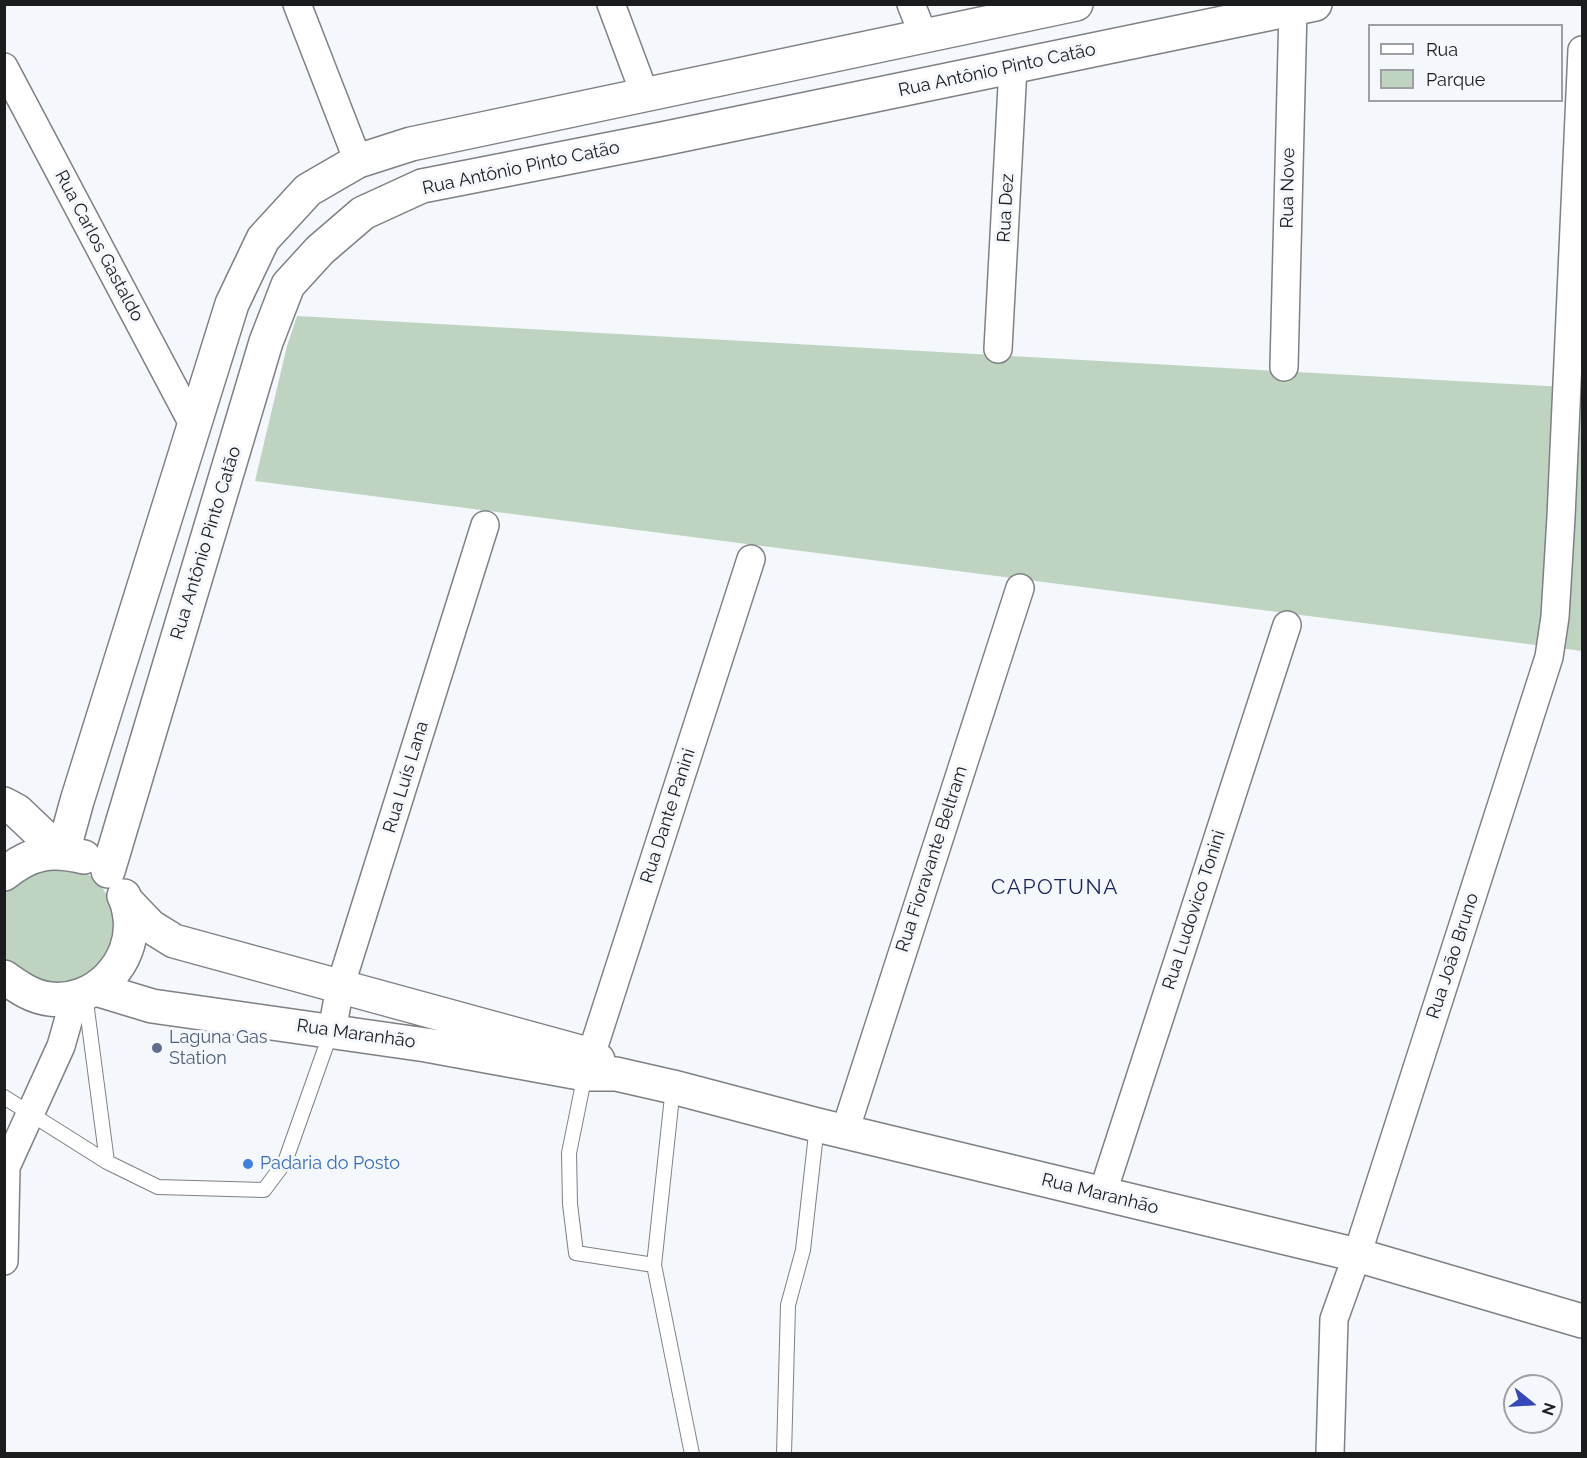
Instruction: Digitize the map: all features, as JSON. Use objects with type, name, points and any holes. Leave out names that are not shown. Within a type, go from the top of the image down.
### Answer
[{"type":"main road","points":[[61,852],[232,303],[263,239],[308,190],[358,161],[411,144],[1076,4]]},
{"type":"main road","name":"Rua Antônio Pinto Catão","points":[[108,871],[266,342],[288,285],[320,250],[363,213],[422,186],[1013,67],[1229,12],[1304,7]]},
{"type":"main road","points":[[611,149],[641,128],[647,114],[645,95]]},
{"type":"main road","name":"Rua Maranhão","points":[[4,804],[17,811],[61,852]]},
{"type":"main road","name":"Rua Maranhão","points":[[4,874],[30,857],[61,852],[87,858],[108,871],[128,903],[150,926],[174,941],[340,987],[597,1068],[831,1128],[1357,1256],[1582,1321]]},
{"type":"main road","name":"Rua Maranhão","points":[[85,994],[108,979],[124,957],[131,930],[128,903]]},
{"type":"main road","name":"Rua Maranhão","points":[[4,977],[26,992],[50,999],[85,994],[152,1006],[597,1068]]},
{"type":"street","points":[[297,4],[358,161]]},
{"type":"street","points":[[611,4],[645,95]]},
{"type":"street","points":[[911,4],[924,37]]},
{"type":"street","name":"Rua Nove","points":[[1284,367],[1304,7]]},
{"type":"street","name":"Rua João Bruno","points":[[1330,1454],[1334,1319],[1357,1256],[1549,657],[1555,617],[1567,389],[1578,262],[1582,50]]},
{"type":"street","name":"Rua Carlos Gastaldo","points":[[4,66],[194,426]]},
{"type":"street","name":"Rua Dez","points":[[999,349],[1013,67]]},
{"type":"street","name":"Rua Luís Lana","points":[[332,1031],[340,987],[485,525]]},
{"type":"street","name":"Rua Dante Panini","points":[[597,1068],[751,559]]},
{"type":"street","name":"Rua Fioravante Beltram","points":[[831,1128],[1020,588]]},
{"type":"street","name":"Rua Ludovico Tonini","points":[[1102,1195],[1287,625]]},
{"type":"street","points":[[4,1261],[5,1157],[32,1113],[85,994]]},
{"type":"lane","points":[[85,994],[107,1162]]},
{"type":"lane","points":[[4,1097],[107,1162],[158,1187],[264,1190],[285,1162],[332,1031]]},
{"type":"lane","points":[[597,1068],[569,1153],[570,1204],[576,1253],[654,1265]]},
{"type":"lane","points":[[673,1087],[654,1265],[692,1454]]},
{"type":"lane","points":[[784,1454],[788,1305],[831,1128]]},
{"type":"green space","points":[[297,316],[1582,388],[1582,651],[255,481],[287,346]]},
{"type":"green space","points":[[40,864],[87,873],[99,883],[108,897],[115,928],[112,944],[105,958],[81,980],[50,987],[8,967],[5,958],[4,897],[12,879]]},
{"type":"place","name":"Laguna Gas Station","points":[[157,1048]]},
{"type":"place","name":"Padaria do Posto","points":[[248,1164]]},
{"type":"district","name":"CAPOTUNA","points":[[1055,888]]}]
